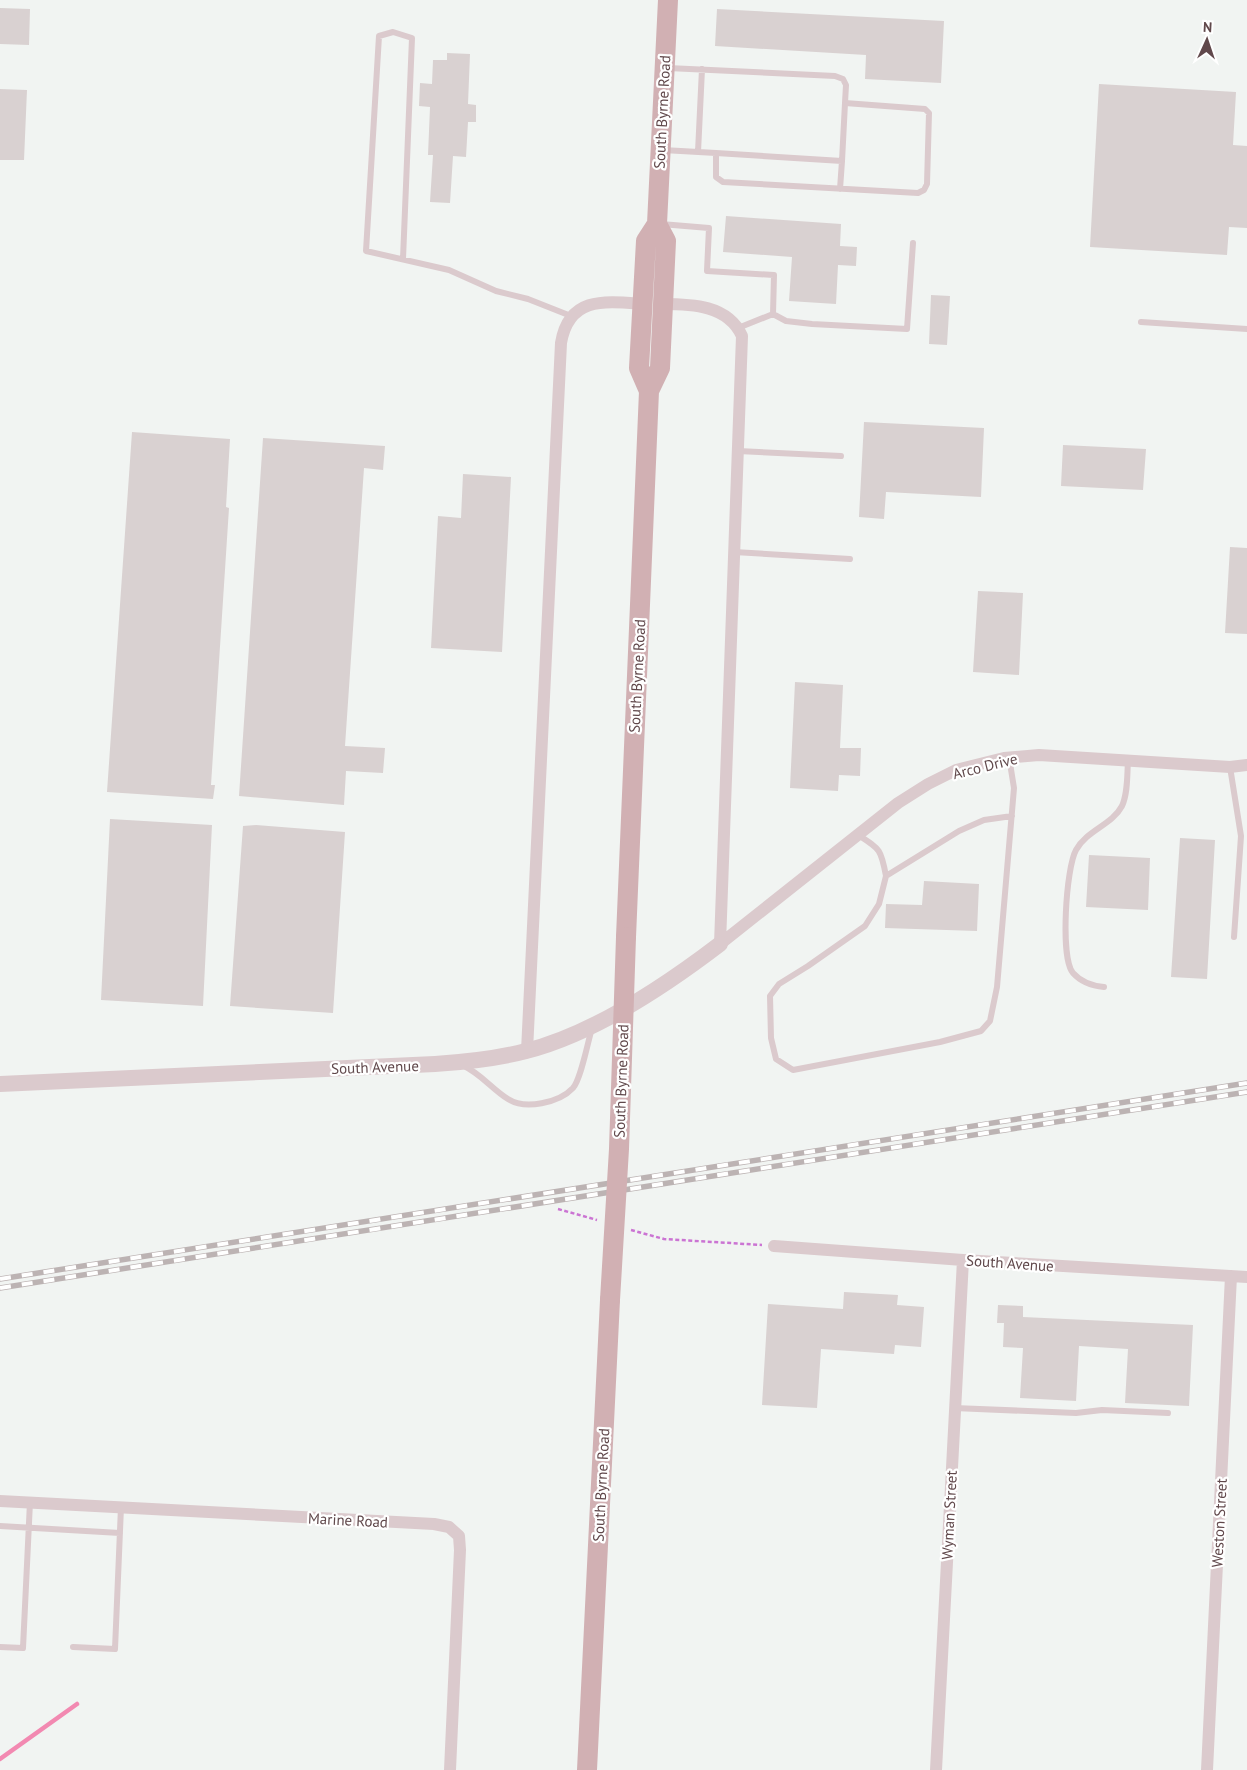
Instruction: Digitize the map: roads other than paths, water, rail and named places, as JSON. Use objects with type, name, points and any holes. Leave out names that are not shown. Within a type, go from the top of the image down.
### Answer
[{"type":"main road","name":"South Byrne Road","points":[[588,1770],[619,1148],[626,937],[650,391],[639,368],[652,304],[646,241],[657,224],[668,0]]},
{"type":"street","points":[[527,1051],[560,343],[566,323],[571,316],[582,308],[595,304],[620,302],[690,304],[712,309],[728,317],[738,328],[742,336],[720,944]]},
{"type":"street","name":"Arco Drive","points":[[720,944],[898,803],[928,784],[956,770],[1009,757],[1039,755],[1230,767],[1247,765]]},
{"type":"street","name":"South Avenue","points":[[0,1084],[456,1062],[479,1060],[527,1051],[593,1025],[650,993],[720,944]]},
{"type":"street","name":"South Avenue","points":[[774,1246],[963,1260],[1247,1277]]},
{"type":"street","name":"Wyman Street","points":[[936,1770],[963,1260]]},
{"type":"street","name":"Weston Street","points":[[1207,1770],[1231,1276]]},
{"type":"street","name":"Marine Road","points":[[0,1501],[424,1524],[449,1527],[459,1536],[460,1550],[450,1770]]},
{"type":"lane","points":[[403,259],[412,38],[393,32],[379,36],[366,251],[449,270],[496,291],[528,299],[571,316]]},
{"type":"lane","points":[[664,68],[835,76],[843,79],[846,85],[840,188]]},
{"type":"lane","points":[[698,152],[702,70]]},
{"type":"lane","points":[[716,152],[716,177],[723,182],[918,193],[924,190],[927,184],[930,113],[925,109],[845,103]]},
{"type":"lane","points":[[661,150],[842,161]]},
{"type":"lane","points":[[657,224],[709,228],[707,272],[774,275],[773,314]]},
{"type":"lane","points":[[773,314],[786,321],[812,324],[906,329],[912,243]]},
{"type":"lane","points":[[738,328],[773,314]]},
{"type":"lane","points":[[1141,322],[1247,329]]},
{"type":"lane","points":[[738,451],[841,456]]},
{"type":"lane","points":[[734,552],[850,559]]},
{"type":"lane","points":[[857,835],[878,848],[883,856],[886,876],[879,904],[865,926],[808,966],[778,984],[770,996],[771,1038],[776,1059],[793,1070],[940,1042],[981,1031],[990,1021],[997,987],[1012,816],[1014,788],[1009,757]]},
{"type":"lane","points":[[1104,987],[1093,986],[1084,981],[1073,973],[1068,962],[1066,948],[1066,903],[1072,859],[1081,842],[1117,813],[1123,804],[1128,761]]},
{"type":"lane","points":[[1230,767],[1241,836],[1234,937]]},
{"type":"lane","points":[[886,876],[959,831],[984,820],[1012,816]]},
{"type":"lane","points":[[456,1062],[471,1070],[510,1100],[529,1104],[543,1104],[573,1088],[593,1025]]},
{"type":"lane","points":[[954,1408],[1076,1413],[1102,1410],[1168,1413]]},
{"type":"lane","points":[[0,1646],[24,1648],[30,1502]]},
{"type":"lane","points":[[73,1648],[115,1649],[121,1507]]},
{"type":"lane","points":[[0,1526],[120,1533]]},
{"type":"waterway","points":[[0,1759],[77,1704]]},
{"type":"railway","points":[[0,1279],[1247,1083]]},
{"type":"railway","points":[[0,1288],[1247,1092]]}]
